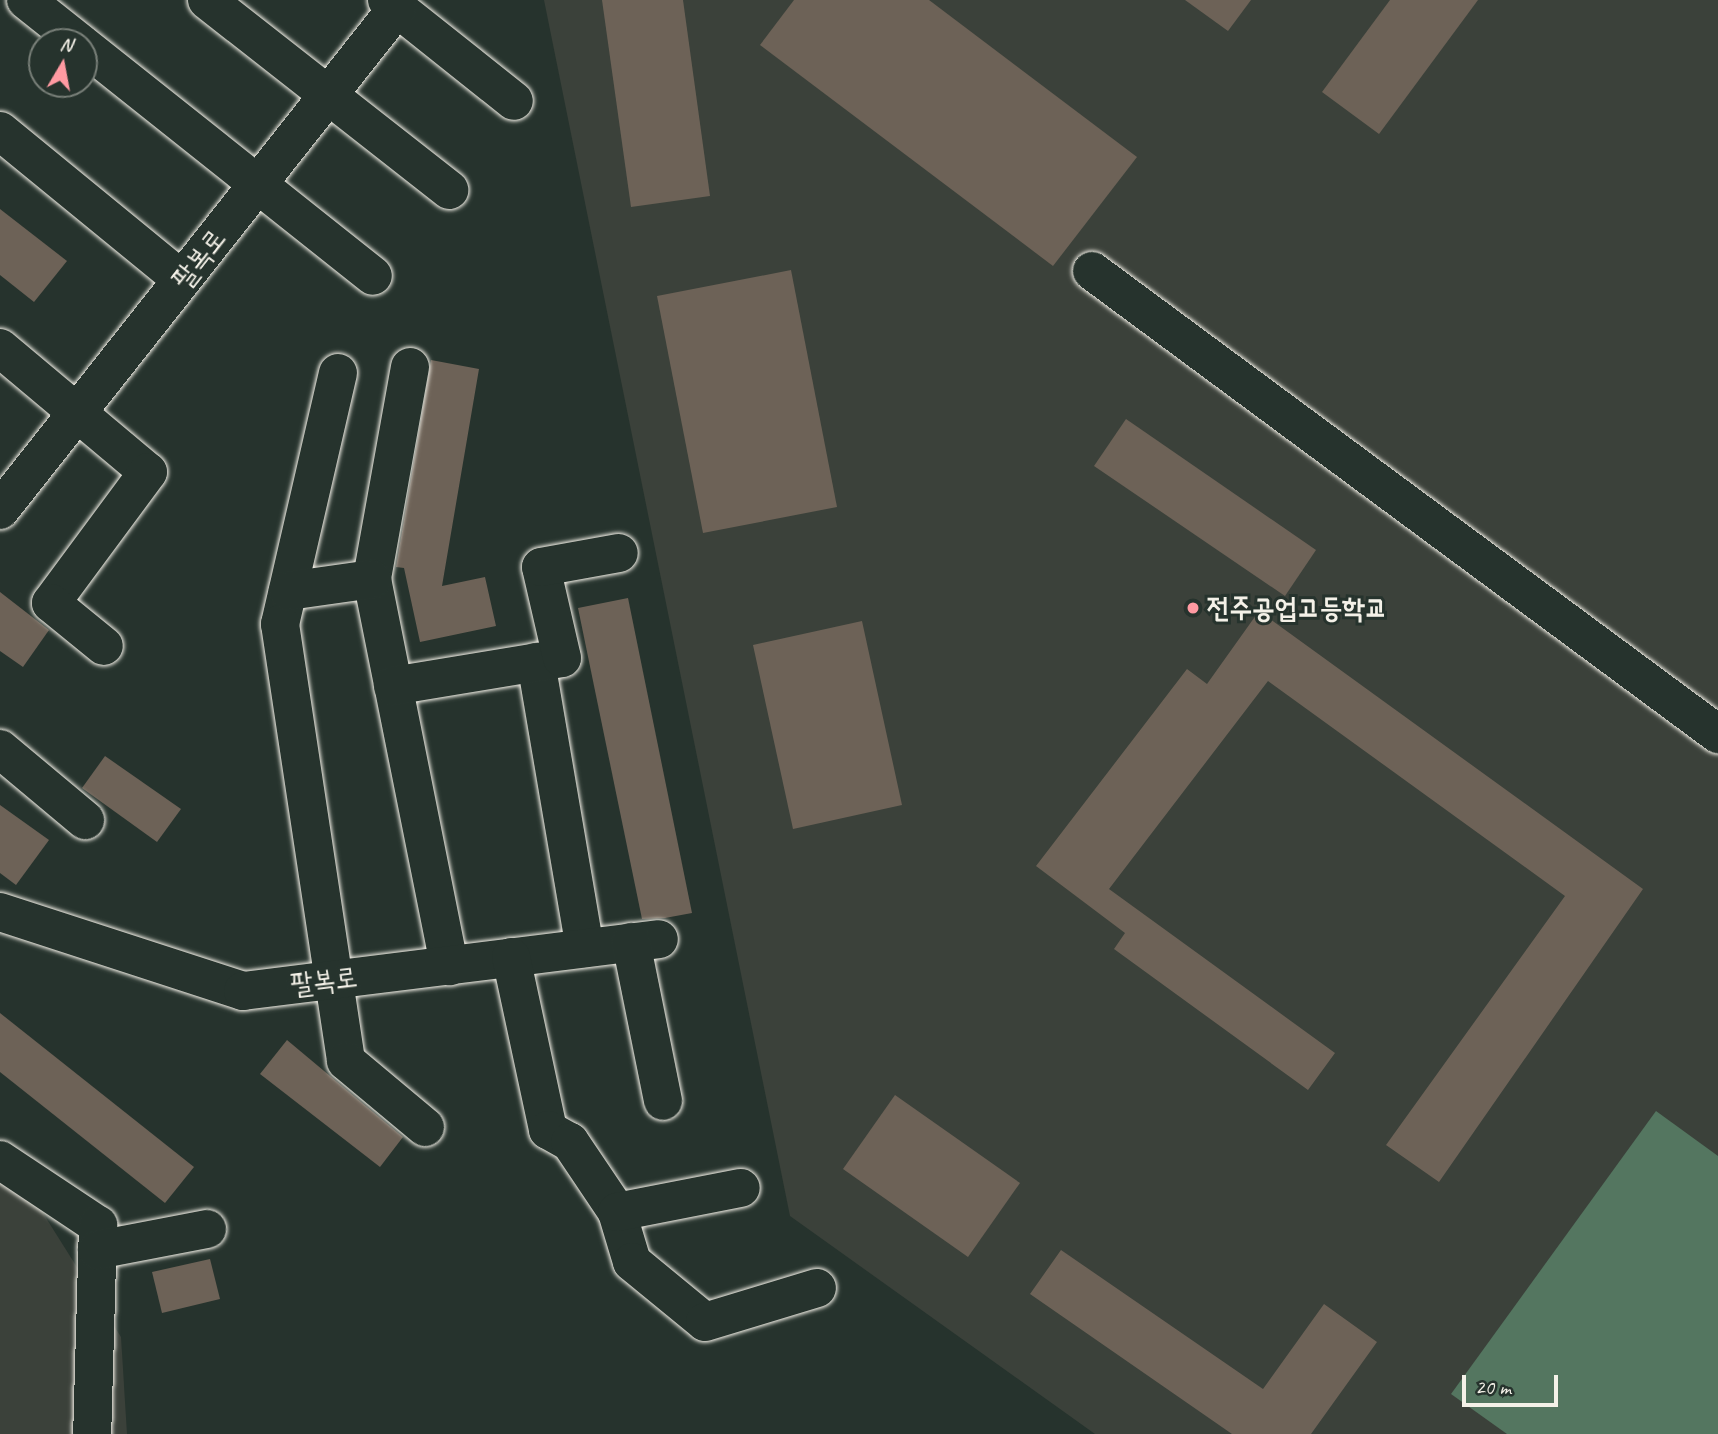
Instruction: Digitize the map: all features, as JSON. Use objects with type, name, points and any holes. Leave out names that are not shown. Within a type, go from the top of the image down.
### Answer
[{"type":"lane","points":[[26,0],[61,28]]},
{"type":"lane","points":[[207,0],[449,190]]},
{"type":"lane","name":"팔복로","points":[[4,497],[77,413],[258,184],[328,95],[392,4],[514,101]]},
{"type":"lane","points":[[98,57],[373,276]]},
{"type":"lane","points":[[0,131],[182,280]]},
{"type":"lane","points":[[1092,271],[1718,734]]},
{"type":"lane","points":[[0,348],[148,472],[51,603],[104,646]]},
{"type":"lane","points":[[410,367],[372,579],[406,684],[459,964]]},
{"type":"lane","points":[[338,373],[280,624],[337,980],[346,1062],[425,1127]]},
{"type":"lane","points":[[406,684],[562,657],[541,567],[619,553]]},
{"type":"lane","points":[[288,591],[372,579]]},
{"type":"lane","points":[[536,662],[585,948]]},
{"type":"lane","points":[[0,749],[85,820]]},
{"type":"lane","name":"팔복로","points":[[0,912],[243,991],[645,940],[663,1101]]},
{"type":"lane","points":[[511,957],[548,1130],[570,1142],[617,1212],[632,1262],[705,1322],[817,1288]]},
{"type":"lane","points":[[0,1160],[98,1225],[92,1434]]},
{"type":"lane","points":[[617,1212],[741,1188]]},
{"type":"lane","points":[[97,1250],[207,1230]]},
{"type":"shaded area","name":"전주공업고등학교","points":[[544,0],[1718,0],[1718,1434],[1095,1434],[790,1216]]},
{"type":"shaded area","points":[[0,1178],[29,1191],[121,1337],[127,1434],[0,1434]]},
{"type":"green space","points":[[1656,1111],[1718,1156],[1718,1434],[1507,1434],[1451,1394]]},
{"type":"building","points":[[602,0],[683,0],[710,196],[631,207]]},
{"type":"building","points":[[794,0],[929,0],[1137,157],[1053,266],[760,45]]},
{"type":"building","points":[[1185,0],[1251,0],[1228,31]]},
{"type":"building","points":[[1390,0],[1478,0],[1379,134],[1322,92]]},
{"type":"building","points":[[0,209],[67,261],[34,302],[0,275]]},
{"type":"building","points":[[791,270],[837,507],[703,533],[657,296]]},
{"type":"building","points":[[431,360],[479,369],[442,586],[485,577],[496,626],[420,642],[404,568],[396,567]]},
{"type":"building","points":[[1126,419],[1316,550],[1285,596],[1094,466]]},
{"type":"building","points":[[0,592],[49,630],[23,667],[0,651]]},
{"type":"building","points":[[628,598],[692,913],[665,918],[642,919],[578,608]]},
{"type":"building","points":[[1259,611],[1643,889],[1439,1182],[1386,1145],[1565,896],[1268,681],[1109,889],[1335,1053],[1308,1090],[1114,949],[1125,933],[1036,866],[1187,669],[1207,684]]},
{"type":"building","points":[[862,621],[902,805],[793,829],[753,645]]},
{"type":"building","points":[[105,756],[181,809],[157,842],[82,788]]},
{"type":"building","points":[[0,805],[49,840],[16,885],[0,873]]},
{"type":"building","points":[[0,1013],[194,1167],[165,1203],[0,1072]]},
{"type":"building","points":[[287,1040],[403,1137],[380,1167],[260,1074]]},
{"type":"building","points":[[895,1095],[1020,1183],[968,1257],[843,1169]]},
{"type":"building","points":[[1061,1250],[1263,1389],[1324,1304],[1377,1342],[1311,1434],[1232,1434],[1030,1294]]},
{"type":"building","points":[[210,1259],[220,1299],[162,1313],[152,1272]]},
{"type":"place","name":"전주공업고등학교","points":[[1193,608]]}]
